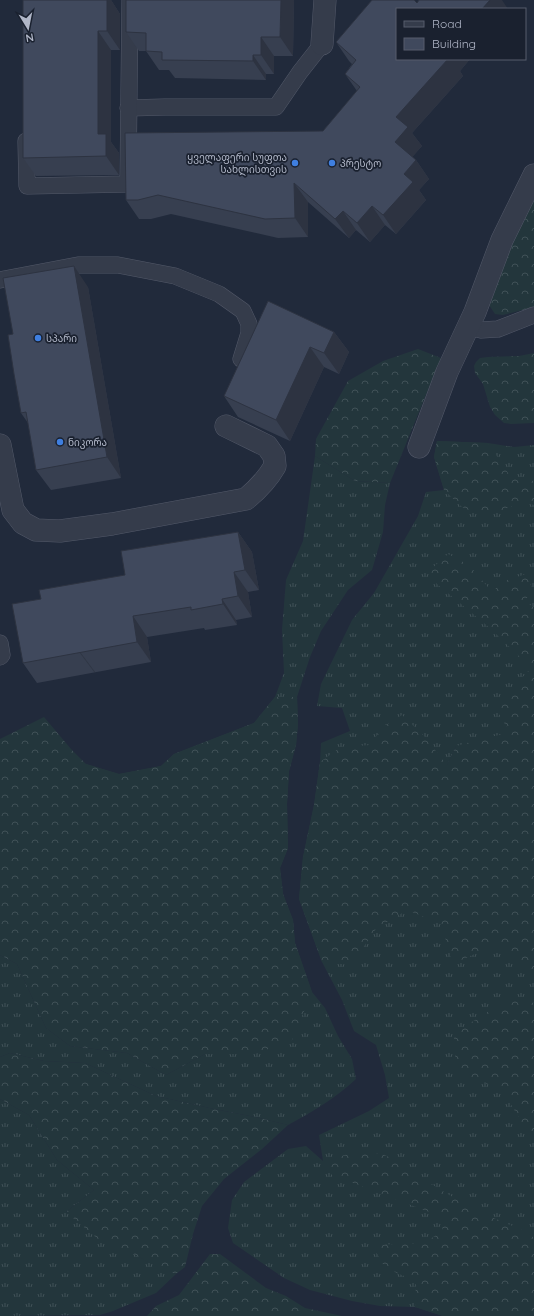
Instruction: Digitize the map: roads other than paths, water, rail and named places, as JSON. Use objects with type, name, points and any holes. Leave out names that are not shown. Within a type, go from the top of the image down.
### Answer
[{"type":"street","points":[[322,44],[325,0]]},
{"type":"street","points":[[419,447],[447,372],[475,312],[502,240],[534,175]]},
{"type":"street","points":[[0,445],[13,510],[23,523],[36,530],[60,531],[112,524],[246,499],[259,489],[268,478],[275,466],[274,456],[267,446],[226,426]]},
{"type":"lane","points":[[26,124],[26,186],[128,184],[130,0]]},
{"type":"lane","points":[[128,108],[276,107],[300,72],[322,44]]},
{"type":"lane","points":[[0,280],[78,265],[118,265],[175,276],[219,294],[243,312],[249,324],[249,333],[241,359]]},
{"type":"lane","points":[[468,327],[481,330],[498,329],[534,315]]},
{"type":"lane","points":[[0,643],[2,655],[0,657]]},
{"type":"place","name":"ყველაფერი სუფთა სახლისთვის","points":[[295,163]]},
{"type":"place","name":"პრესტო","points":[[332,163]]},
{"type":"place","name":"სპარი","points":[[38,338]]},
{"type":"place","name":"ნიკორა","points":[[60,442]]}]
